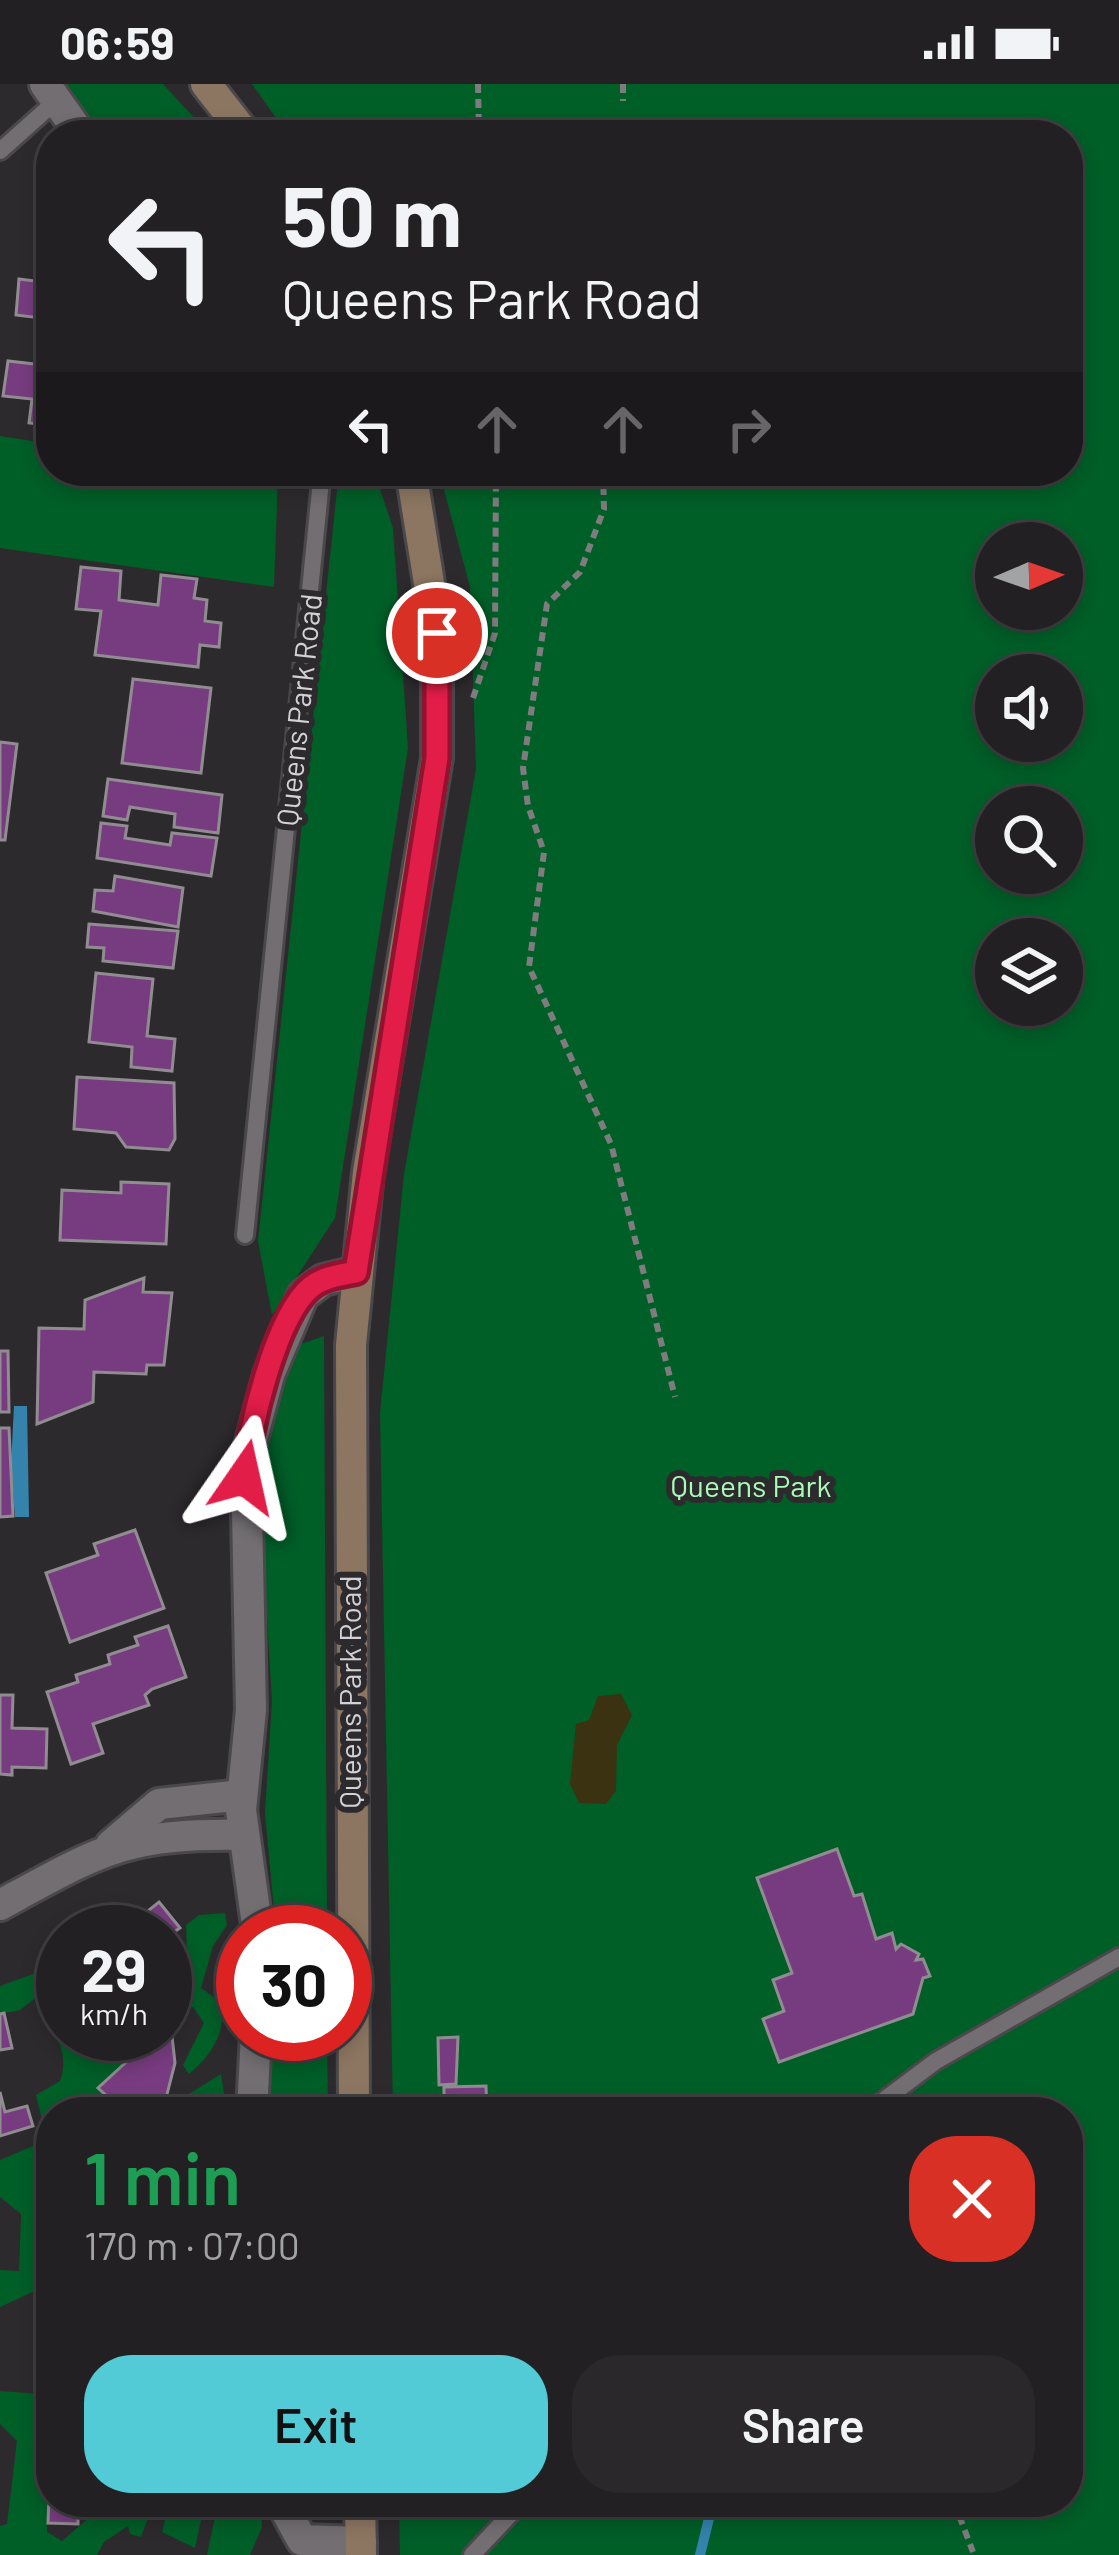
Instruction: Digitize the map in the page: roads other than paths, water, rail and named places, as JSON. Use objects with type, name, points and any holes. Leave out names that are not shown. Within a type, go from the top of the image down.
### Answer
[{"type":"main road","points":[[206,84],[234,120]]},
{"type":"main road","name":"Queens Park Road","points":[[354,2097],[349,1411],[356,1272],[437,758],[437,633],[413,486]]},
{"type":"main road","points":[[360,2517],[361,2549]]},
{"type":"street","points":[[51,93],[70,120]]},
{"type":"street","points":[[254,1905],[242,1796],[251,1710],[243,1514],[248,1445],[283,1335],[303,1295],[318,1282],[356,1272]]},
{"type":"street","points":[[0,1905],[106,1848],[159,1804],[242,1796]]},
{"type":"street","points":[[106,1848],[163,1834],[243,1834]]},
{"type":"street","points":[[253,2097],[255,2061]]},
{"type":"street","points":[[284,2517],[291,2547],[361,2549]]},
{"type":"lane","points":[[0,151],[51,93]]},
{"type":"lane","name":"Queens Park Road","points":[[245,1235],[320,486]]},
{"type":"lane","points":[[888,2097],[936,2061],[1119,1957]]},
{"type":"lane","points":[[472,2555],[508,2517]]},
{"type":"water","points":[[14,1406],[27,1406],[29,1517],[15,1517]]},
{"type":"waterway","points":[[700,2555],[709,2517]]},
{"type":"park label","name":"Queens Park","points":[[751,1487]]}]
